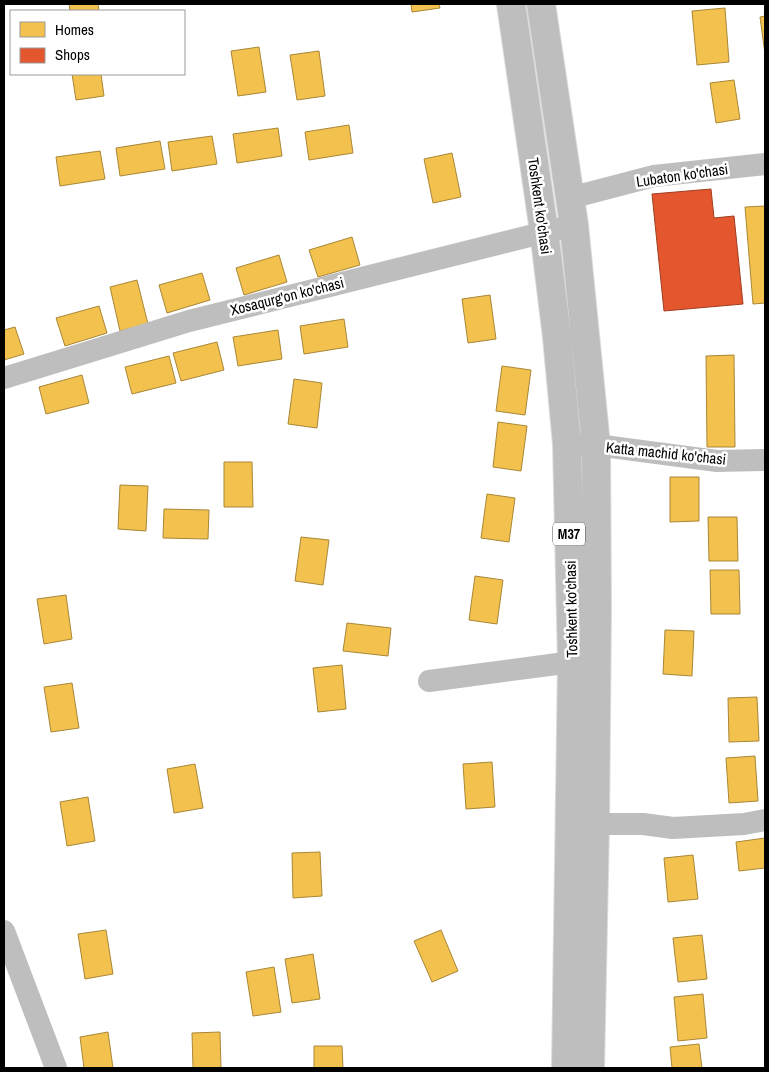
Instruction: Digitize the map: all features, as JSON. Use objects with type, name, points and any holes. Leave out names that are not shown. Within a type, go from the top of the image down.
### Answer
[{"type":"highway","name":"Toshkent ko'chasi","points":[[511,4],[544,231],[557,337],[567,444],[572,662],[566,1068]]},
{"type":"highway","name":"Toshkent ko'chasi","points":[[541,4],[574,224],[596,445],[598,609],[590,1068]]},
{"type":"street","name":"Lubaton ko'chasi","points":[[570,198],[654,176],[765,164]]},
{"type":"street","name":"Xosaqurg'on ko'chasi","points":[[4,378],[189,321],[574,224]]},
{"type":"street","name":"Katta machid ko'chasi","points":[[567,444],[596,445],[717,461],[765,460]]},
{"type":"street","points":[[430,681],[572,662]]},
{"type":"street","points":[[595,824],[643,824],[673,828],[744,824],[765,820]]},
{"type":"street","points":[[4,931],[56,1068]]},
{"type":"building: Homes","points":[[69,4],[98,4],[99,10],[70,10]]},
{"type":"building: Homes","points":[[411,4],[439,4],[440,8],[412,12]]},
{"type":"building: Homes","points":[[725,8],[729,62],[697,65],[692,11]]},
{"type":"building: Homes","points":[[765,16],[765,54],[760,17]]},
{"type":"building: Homes","points":[[259,47],[266,92],[238,96],[231,51]]},
{"type":"building: Homes","points":[[319,51],[325,96],[297,100],[290,55]]},
{"type":"building: Homes","points":[[72,75],[101,75],[104,96],[76,100]]},
{"type":"building: Homes","points":[[734,80],[740,119],[716,123],[710,83]]},
{"type":"building: Homes","points":[[349,125],[353,153],[309,160],[305,132]]},
{"type":"building: Homes","points":[[278,128],[282,156],[237,163],[233,134]]},
{"type":"building: Homes","points":[[212,136],[217,164],[172,171],[168,142]]},
{"type":"building: Homes","points":[[160,141],[165,169],[120,176],[116,148]]},
{"type":"building: Homes","points":[[100,151],[105,179],[60,186],[56,157]]},
{"type":"building: Homes","points":[[452,153],[461,197],[433,203],[424,159]]},
{"type":"building: Homes","points":[[765,206],[765,303],[753,304],[745,207]]},
{"type":"building: Homes","points":[[352,237],[360,265],[318,277],[309,250]]},
{"type":"building: Homes","points":[[279,255],[287,282],[244,295],[236,268]]},
{"type":"building: Homes","points":[[202,273],[210,300],[167,313],[159,285]]},
{"type":"building: Homes","points":[[137,280],[148,324],[120,331],[110,287]]},
{"type":"building: Homes","points":[[490,295],[496,339],[468,343],[462,299]]},
{"type":"building: Homes","points":[[99,306],[107,333],[65,346],[56,318]]},
{"type":"building: Homes","points":[[344,319],[348,347],[304,354],[300,326]]},
{"type":"building: Homes","points":[[15,327],[24,354],[4,360],[4,330]]},
{"type":"building: Homes","points":[[278,330],[282,359],[238,366],[233,337]]},
{"type":"building: Homes","points":[[217,342],[224,370],[181,381],[173,353]]},
{"type":"building: Homes","points":[[734,355],[735,447],[707,447],[706,356]]},
{"type":"building: Homes","points":[[169,356],[176,383],[132,394],[125,367]]},
{"type":"building: Homes","points":[[502,366],[531,370],[525,415],[496,411]]},
{"type":"building: Homes","points":[[82,375],[89,403],[46,414],[39,387]]},
{"type":"building: Homes","points":[[294,379],[322,383],[317,428],[288,424]]},
{"type":"building: Homes","points":[[498,422],[527,426],[521,471],[493,467]]},
{"type":"building: Homes","points":[[224,462],[252,462],[253,507],[224,507]]},
{"type":"building: Homes","points":[[670,477],[699,477],[699,521],[670,522]]},
{"type":"building: Homes","points":[[120,485],[148,486],[146,531],[118,529]]},
{"type":"building: Homes","points":[[487,494],[515,498],[509,542],[481,538]]},
{"type":"building: Homes","points":[[164,509],[209,510],[208,539],[163,538]]},
{"type":"building: Homes","points":[[708,517],[737,517],[738,561],[709,561]]},
{"type":"building: Homes","points":[[301,537],[329,540],[323,585],[295,581]]},
{"type":"building: Homes","points":[[710,570],[739,570],[740,614],[711,614]]},
{"type":"building: Homes","points":[[475,576],[503,580],[497,624],[469,620]]},
{"type":"building: Homes","points":[[66,595],[72,639],[44,644],[37,599]]},
{"type":"building: Homes","points":[[347,623],[391,628],[388,656],[343,651]]},
{"type":"building: Homes","points":[[665,630],[694,631],[692,676],[663,674]]},
{"type":"building: Homes","points":[[342,665],[346,709],[318,712],[313,668]]},
{"type":"building: Homes","points":[[72,683],[79,728],[51,732],[44,687]]},
{"type":"building: Homes","points":[[757,697],[759,741],[729,742],[728,698]]},
{"type":"building: Homes","points":[[755,756],[758,801],[729,803],[726,758]]},
{"type":"building: Homes","points":[[492,762],[495,807],[466,809],[463,764]]},
{"type":"building: Homes","points":[[195,764],[203,808],[174,813],[167,769]]},
{"type":"building: Homes","points":[[88,797],[95,841],[67,846],[60,802]]},
{"type":"building: Homes","points":[[765,838],[765,868],[739,871],[736,842]]},
{"type":"building: Homes","points":[[320,852],[322,896],[293,898],[292,853]]},
{"type":"building: Homes","points":[[693,855],[698,899],[668,902],[664,858]]},
{"type":"building: Homes","points":[[106,930],[113,974],[85,979],[78,934]]},
{"type":"building: Homes","points":[[441,930],[458,971],[432,982],[414,941]]},
{"type":"building: Homes","points":[[702,935],[707,979],[678,982],[673,938]]},
{"type":"building: Homes","points":[[313,954],[320,999],[292,1003],[285,959]]},
{"type":"building: Homes","points":[[274,967],[281,1012],[253,1016],[246,972]]},
{"type":"building: Homes","points":[[703,994],[707,1038],[678,1041],[674,997]]},
{"type":"building: Homes","points":[[108,1032],[113,1068],[84,1068],[80,1037]]},
{"type":"building: Homes","points":[[220,1032],[221,1068],[193,1068],[192,1033]]},
{"type":"building: Homes","points":[[699,1044],[702,1068],[672,1068],[670,1047]]},
{"type":"building: Homes","points":[[314,1046],[342,1046],[343,1068],[314,1068]]},
{"type":"building: Shops","points":[[711,189],[714,218],[734,216],[743,304],[664,311],[652,194]]}]
